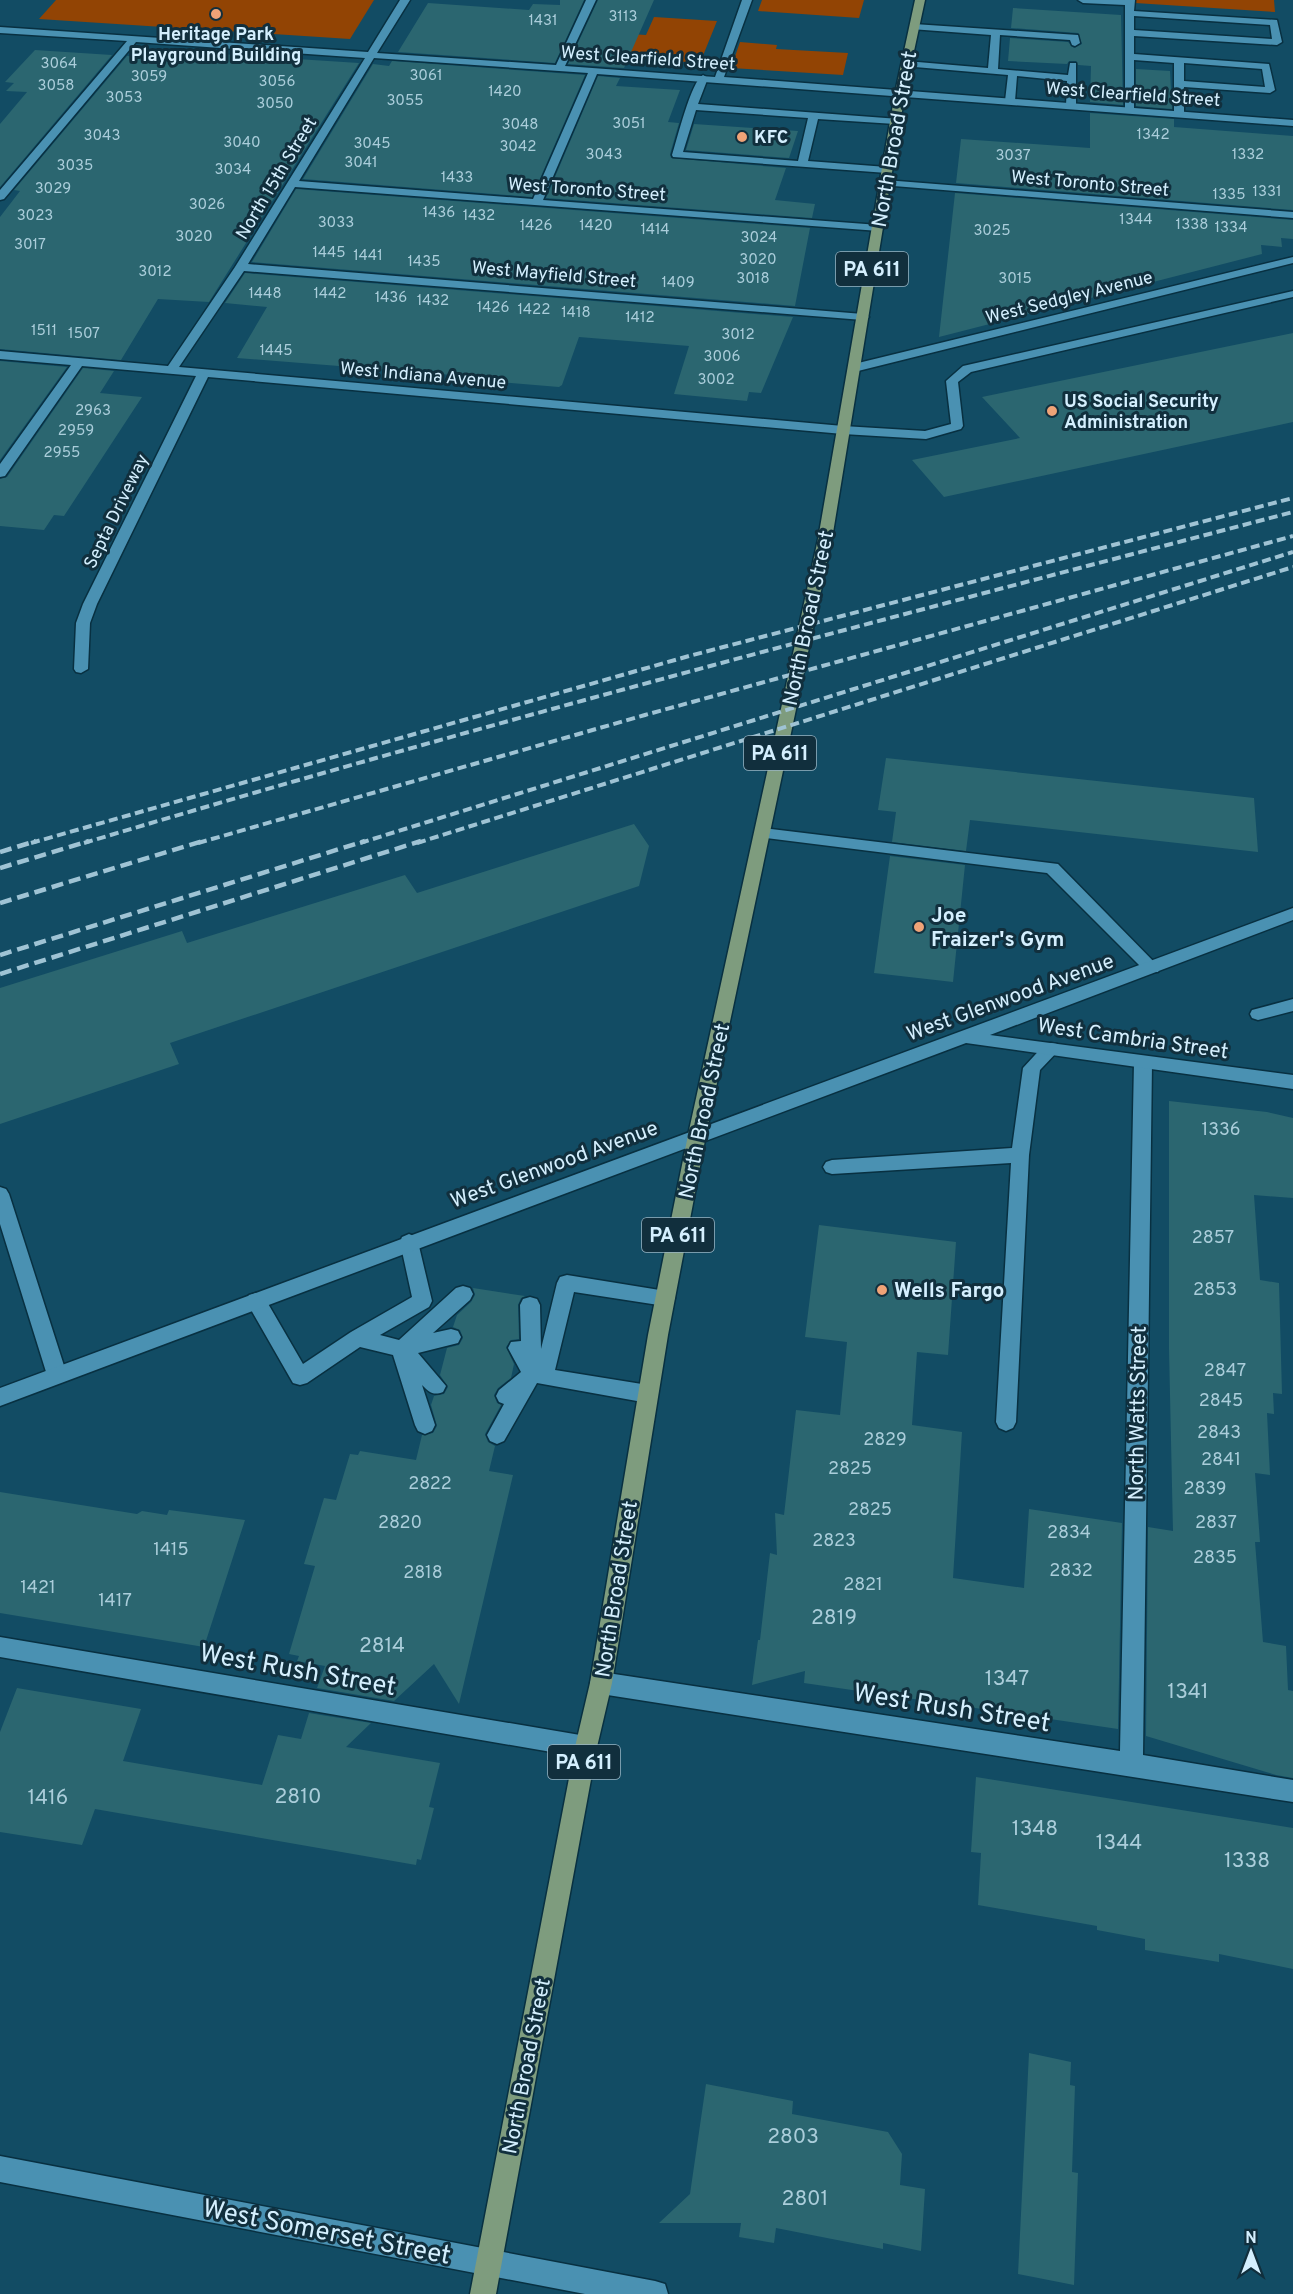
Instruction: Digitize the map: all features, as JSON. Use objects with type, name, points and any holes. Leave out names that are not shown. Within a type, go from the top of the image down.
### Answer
[{"type":"main road","name":"North Broad Street","points":[[483,2294],[586,1747],[601,1683],[665,1298],[697,1135],[825,538],[879,228],[895,121],[920,0]]},
{"type":"street","name":"North 15th Street","points":[[171,371],[241,267],[405,0]]},
{"type":"street","points":[[559,68],[591,0]]},
{"type":"street","points":[[719,79],[747,0]]},
{"type":"street","points":[[1083,0],[1274,22],[1277,42],[1130,33]]},
{"type":"street","points":[[1129,111],[1130,5]]},
{"type":"street","points":[[914,27],[996,32],[1041,38],[1075,37],[1075,43]]},
{"type":"street","name":"West Clearfield Street","points":[[0,30],[594,70],[1293,123]]},
{"type":"street","points":[[993,72],[996,32]]},
{"type":"street","points":[[0,197],[133,39]]},
{"type":"street","points":[[1130,57],[1266,66],[1270,90],[1179,84]]},
{"type":"street","points":[[1179,60],[1179,114]]},
{"type":"street","points":[[1038,75],[1039,63]]},
{"type":"street","points":[[906,64],[1072,78]]},
{"type":"street","points":[[1071,106],[1073,65]]},
{"type":"street","points":[[537,201],[594,70]]},
{"type":"street","points":[[1010,101],[1013,73]]},
{"type":"street","points":[[703,78],[677,155],[887,170]]},
{"type":"street","points":[[692,107],[895,121]]},
{"type":"street","points":[[802,164],[814,115]]},
{"type":"street","name":"West Toronto Street","points":[[885,183],[1293,215]]},
{"type":"street","name":"West Toronto Street","points":[[293,184],[879,228]]},
{"type":"street","name":"West Sedgley Avenue","points":[[854,368],[1293,260]]},
{"type":"street","name":"West Mayfield Street","points":[[241,267],[863,317]]},
{"type":"street","name":"West Indiana Avenue","points":[[0,355],[843,430],[926,435],[957,426],[951,381],[967,369],[1293,294]]},
{"type":"street","points":[[0,473],[79,362]]},
{"type":"street","name":"Septa Driveway","points":[[81,669],[83,623],[90,604],[203,374]]},
{"type":"street","points":[[763,833],[1052,868],[1152,968]]},
{"type":"street","name":"West Glenwood Avenue","points":[[0,1396],[697,1135],[967,1038],[1293,914]]},
{"type":"street","points":[[1258,1014],[1293,1005]]},
{"type":"street","name":"West Cambria Street","points":[[967,1038],[1293,1082]]},
{"type":"street","points":[[1006,1422],[1020,1155],[1032,1068],[1051,1049]]},
{"type":"street","name":"North Watts Street","points":[[1131,1764],[1143,1063]]},
{"type":"street","points":[[832,1167],[1020,1155]]},
{"type":"street","points":[[0,1194],[57,1375]]},
{"type":"street","points":[[256,1300],[300,1377],[358,1338],[422,1300],[409,1242]]},
{"type":"street","points":[[497,1436],[538,1375],[567,1283],[665,1298]]},
{"type":"street","points":[[402,1349],[463,1294]]},
{"type":"street","points":[[530,1305],[538,1375]]},
{"type":"street","points":[[358,1338],[402,1349],[451,1337]]},
{"type":"street","points":[[518,1348],[538,1375]]},
{"type":"street","points":[[402,1349],[436,1386]]},
{"type":"street","points":[[402,1349],[425,1425]]},
{"type":"street","points":[[506,1396],[538,1375],[648,1394]]},
{"type":"street","name":"West Rush Street","points":[[0,1647],[586,1747]]},
{"type":"street","name":"West Rush Street","points":[[601,1683],[1293,1791]]},
{"type":"street","name":"West Somerset Street","points":[[0,2169],[655,2294]]},
{"type":"shaded area","points":[[56,0],[374,0],[350,39],[39,19]]},
{"type":"shaded area","points":[[762,0],[864,0],[859,18],[758,11]]},
{"type":"shaded area","points":[[1135,0],[1274,0],[1275,12],[1135,3]]},
{"type":"shaded area","points":[[654,17],[717,21],[700,63],[604,56],[615,33],[646,35]]},
{"type":"shaded area","points":[[740,42],[777,45],[776,49],[848,53],[843,75],[731,68]]},
{"type":"building","points":[[560,0],[584,0],[555,63],[398,52],[428,3],[529,10],[533,4],[560,5]]},
{"type":"building","points":[[598,0],[654,0],[624,68],[568,64]]},
{"type":"building","points":[[1013,8],[1121,15],[1123,105],[1090,102],[1091,66],[1078,65],[1076,61],[1069,61],[1067,64],[1008,61],[1010,38],[1068,42],[1074,48],[1082,44],[1078,33],[1011,28]]},
{"type":"building","points":[[35,50],[112,55],[0,187],[0,124],[27,92],[6,91],[14,83],[5,82]]},
{"type":"building","points":[[159,50],[359,63],[209,302],[158,299],[121,360],[0,349],[0,217],[20,191],[14,190],[127,56],[153,57]]},
{"type":"building","points":[[392,61],[585,75],[532,197],[303,179],[373,64],[389,66]]},
{"type":"building","points":[[1136,69],[1170,71],[1172,109],[1136,106]]},
{"type":"building","points":[[598,76],[620,78],[616,86],[680,90],[668,122],[679,123],[670,154],[671,158],[786,168],[775,200],[815,204],[812,218],[546,198]]},
{"type":"building","points":[[1090,113],[1174,119],[1174,127],[1293,136],[1293,210],[956,183],[961,139],[1090,148]]},
{"type":"building","points":[[694,124],[798,131],[789,158],[686,150]]},
{"type":"building","points":[[296,189],[810,228],[795,306],[252,262]]},
{"type":"building","points":[[955,193],[1293,220],[1293,239],[1281,238],[1282,247],[1261,245],[1262,254],[939,337]]},
{"type":"building","points":[[245,273],[793,317],[761,393],[749,392],[747,401],[674,394],[689,346],[579,337],[562,385],[559,387],[451,378],[452,375],[237,358],[267,307],[225,303]]},
{"type":"building","points":[[1293,333],[1293,422],[944,497],[912,460],[1020,438],[982,397]]},
{"type":"building","points":[[0,361],[67,367],[0,460]]},
{"type":"building","points":[[83,368],[114,371],[100,393],[142,397],[64,516],[54,515],[44,530],[0,526],[0,479],[7,477]]},
{"type":"building","points":[[886,758],[1254,798],[1258,852],[970,820],[966,851],[892,842],[896,812],[878,810]]},
{"type":"building","points":[[634,824],[649,846],[639,886],[170,1043],[179,1064],[0,1124],[0,988],[182,931],[187,943],[405,875],[417,893]]},
{"type":"building","name":"Joe Fraizer's Gym","points":[[890,856],[965,865],[953,982],[874,973]]},
{"type":"building","points":[[1169,1101],[1267,1112],[1293,1118],[1293,1198],[1254,1195],[1260,1280],[1279,1283],[1282,1394],[1273,1393],[1274,1414],[1267,1413],[1270,1475],[1255,1473],[1260,1542],[1255,1542],[1263,1642],[1286,1646],[1288,1690],[1293,1691],[1293,1778],[1146,1736],[1148,1527],[1173,1531],[1169,1349]]},
{"type":"building","points":[[819,1225],[956,1242],[948,1355],[917,1352],[912,1425],[962,1432],[953,1578],[1024,1588],[1029,1509],[1122,1523],[1118,1729],[804,1683],[805,1671],[752,1685],[758,1640],[760,1640],[770,1553],[777,1555],[775,1513],[784,1515],[796,1410],[840,1415],[847,1342],[805,1337]]},
{"type":"building","points":[[473,1288],[525,1296],[521,1298],[518,1305],[519,1339],[511,1340],[506,1347],[514,1364],[511,1378],[498,1388],[494,1395],[497,1403],[501,1405],[485,1434],[488,1442],[495,1446],[489,1471],[513,1475],[459,1704],[434,1664],[394,1701],[317,1688],[325,1666],[297,1661],[299,1656],[289,1654],[315,1566],[304,1564],[324,1498],[336,1500],[350,1454],[358,1455],[360,1451],[416,1460],[422,1435],[433,1433],[437,1426],[431,1405],[434,1396],[444,1394],[448,1387],[440,1375],[447,1348],[459,1345],[463,1338],[460,1330],[453,1327],[457,1315],[475,1295]]},
{"type":"building","points":[[0,1492],[137,1514],[142,1511],[167,1515],[169,1510],[245,1520],[204,1647],[0,1613]]},
{"type":"building","points":[[17,1688],[141,1709],[123,1761],[262,1785],[278,1735],[301,1739],[309,1713],[371,1723],[346,1747],[440,1763],[429,1807],[434,1808],[421,1860],[417,1859],[416,1865],[95,1809],[82,1845],[0,1832],[0,1732]]},
{"type":"building","points":[[976,1777],[1293,1828],[1293,1969],[1219,1954],[1219,1962],[1145,1950],[1145,1939],[1097,1930],[1097,1926],[978,1905],[981,1853],[971,1852]]},
{"type":"building","points":[[1029,2053],[1071,2062],[1070,2085],[1075,2086],[1072,2172],[1078,2173],[1074,2285],[1018,2274]]},
{"type":"building","points":[[706,2084],[793,2101],[792,2114],[888,2132],[902,2154],[900,2185],[925,2189],[921,2251],[883,2243],[883,2249],[776,2228],[774,2243],[739,2237],[741,2223],[659,2223],[690,2194]]},
{"type":"railway","points":[[31,843],[689,656],[1293,498]]},
{"type":"railway","points":[[84,843],[536,713],[1293,512]]},
{"type":"railway","points":[[198,843],[645,715],[1293,536]]},
{"type":"railway","points":[[360,843],[1293,552]]},
{"type":"railway","points":[[417,843],[1293,567]]},
{"type":"railway","points":[[0,852],[36,841]]},
{"type":"railway","points":[[0,868],[89,841]]},
{"type":"railway","points":[[0,903],[203,841]]},
{"type":"railway","points":[[0,955],[365,841]]},
{"type":"railway","points":[[0,974],[421,841]]},
{"type":"place","name":"Heritage Park Playground Building","points":[[216,14]]},
{"type":"place","name":"KFC","points":[[742,137]]},
{"type":"place","name":"US Social Security Administration","points":[[1052,411]]},
{"type":"place","name":"Joe Fraizer's Gym","points":[[919,927]]},
{"type":"place","name":"Wells Fargo","points":[[882,1290]]}]
